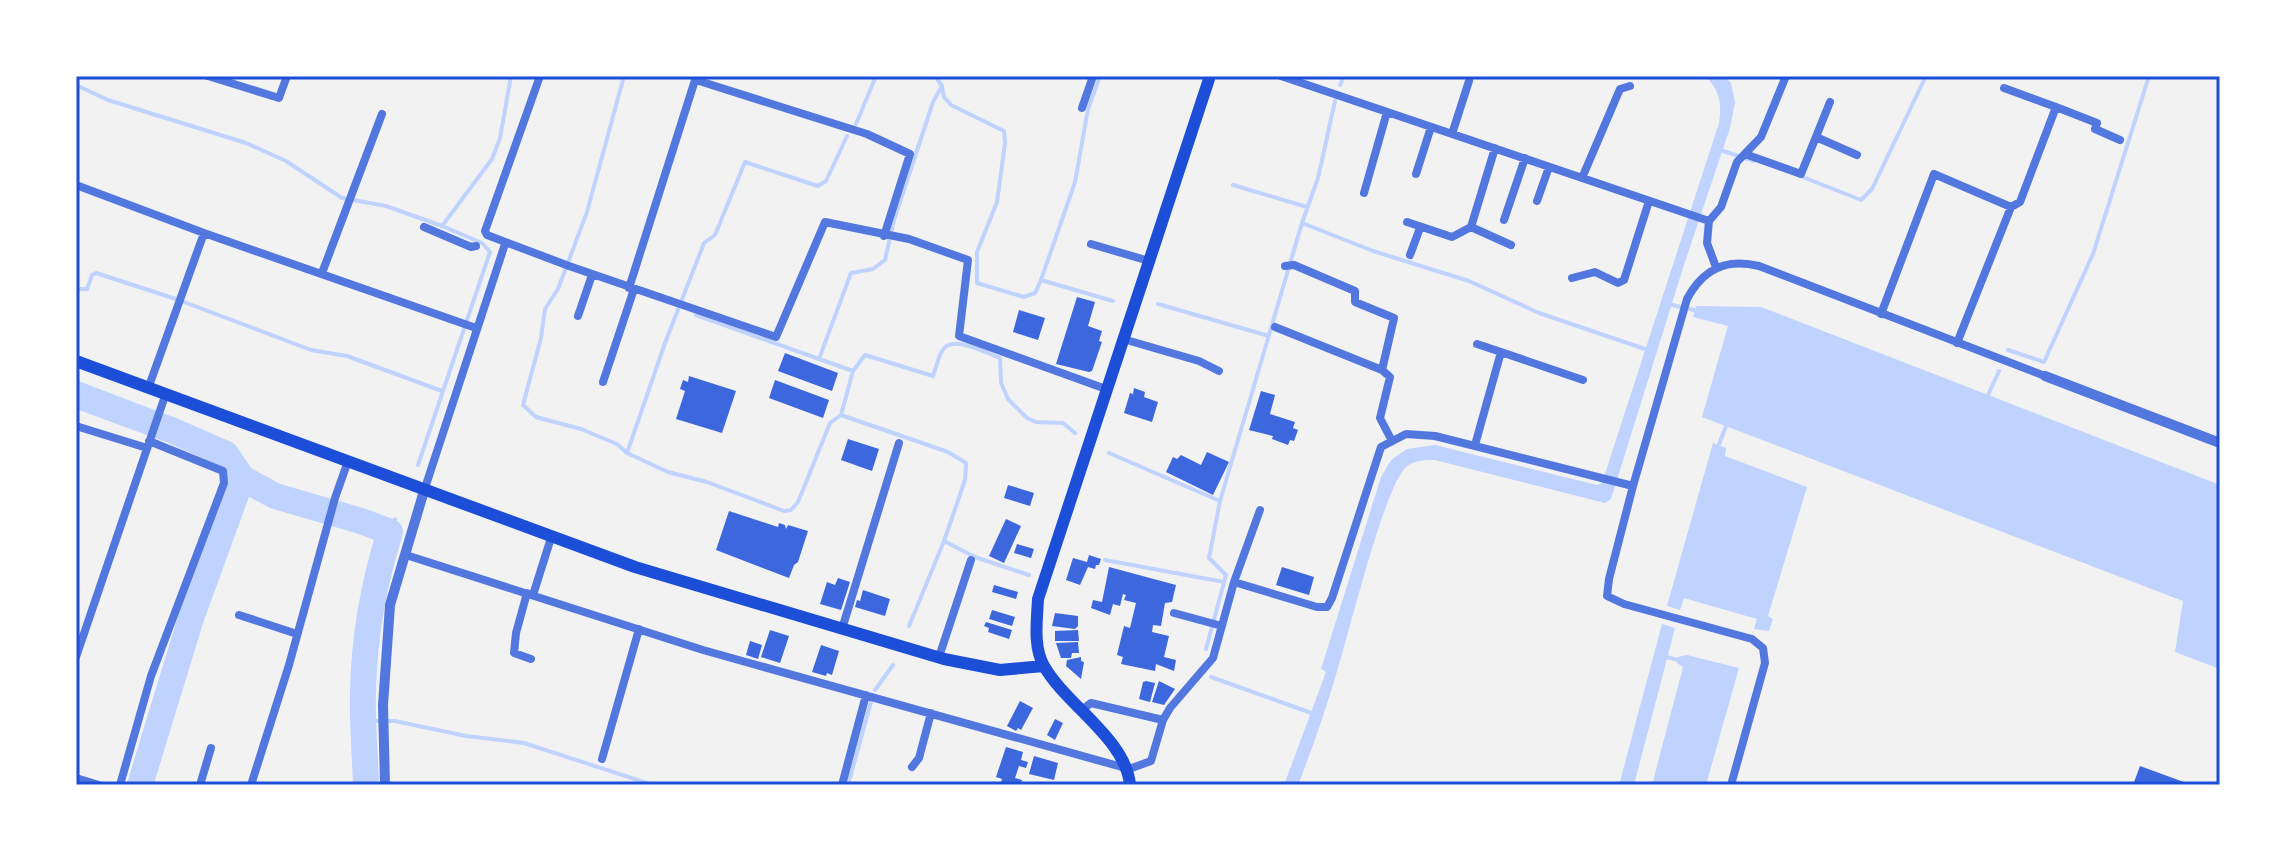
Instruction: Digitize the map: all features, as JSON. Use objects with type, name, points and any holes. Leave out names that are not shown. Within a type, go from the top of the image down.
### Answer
[{"type":"main road","points":[[1130,785],[1129,769],[1044,666],[1036,636],[1038,599],[1210,76]]},
{"type":"main road","points":[[76,361],[348,461],[550,540],[635,567],[939,657],[1000,670],[1044,666]]},
{"type":"street","points":[[208,76],[279,98],[287,76]]},
{"type":"street","points":[[540,76],[485,231],[487,235],[566,266],[776,337],[825,222],[909,239],[968,260],[959,336],[1106,389]]},
{"type":"street","points":[[1082,108],[1093,76]]},
{"type":"street","points":[[1281,76],[1706,220]]},
{"type":"street","points":[[1706,220],[1721,207],[1737,162],[1761,137],[1783,77]]},
{"type":"street","points":[[603,382],[696,78],[867,134],[910,154],[884,236]]},
{"type":"street","points":[[1452,134],[1469,81]]},
{"type":"street","points":[[1582,178],[1620,89],[1630,86]]},
{"type":"street","points":[[2004,88],[2097,123],[2095,129],[2120,140]]},
{"type":"street","points":[[1745,154],[1801,174],[1830,102]]},
{"type":"street","points":[[1957,343],[2011,207],[2020,202],[2056,107]]},
{"type":"street","points":[[1364,193],[1387,112]]},
{"type":"street","points":[[322,273],[382,114]]},
{"type":"street","points":[[1416,174],[1431,127]]},
{"type":"street","points":[[1816,137],[1857,155]]},
{"type":"street","points":[[1407,222],[1452,237],[1471,227],[1495,148]]},
{"type":"street","points":[[1504,220],[1525,158]]},
{"type":"street","points":[[1537,201],[1549,167]]},
{"type":"street","points":[[1881,314],[1934,174],[2011,207]]},
{"type":"street","points":[[76,185],[474,327]]},
{"type":"street","points":[[1572,278],[1595,272],[1618,283],[1624,280],[1649,201]]},
{"type":"street","points":[[1706,220],[1707,243],[1716,267]]},
{"type":"street","points":[[424,227],[471,247],[476,246]]},
{"type":"street","points":[[1471,227],[1511,245]]},
{"type":"street","points":[[1410,255],[1420,228]]},
{"type":"street","points":[[149,386],[204,233]]},
{"type":"street","points":[[385,785],[384,721],[390,605],[474,327],[505,244]]},
{"type":"street","points":[[1091,244],[1149,261]]},
{"type":"street","points":[[1731,785],[1765,663],[1763,648],[1752,639],[1624,604],[1607,596],[1633,486],[1687,299],[1700,279],[1716,267],[1735,263],[1759,266],[2220,443]]},
{"type":"street","points":[[1290,266],[1355,291],[1355,302],[1394,318],[1382,370]]},
{"type":"street","points":[[578,316],[592,275]]},
{"type":"street","points":[[1275,327],[1382,370],[1390,377],[1380,418],[1392,441]]},
{"type":"street","points":[[1123,339],[1199,361],[1219,371]]},
{"type":"street","points":[[1477,344],[1583,380]]},
{"type":"street","points":[[1475,445],[1501,352]]},
{"type":"street","points":[[76,657],[166,393]]},
{"type":"street","points":[[76,426],[149,442],[223,471],[224,483],[151,676],[120,785]]},
{"type":"street","points":[[1234,582],[1317,607],[1327,607],[1381,447],[1406,434],[1435,436],[1475,445],[1633,486]]},
{"type":"street","points":[[842,629],[899,443]]},
{"type":"street","points":[[251,785],[348,461]]},
{"type":"street","points":[[406,555],[639,629],[1129,769],[1151,761],[1163,720],[1190,682],[1213,658],[1216,624],[1260,510]]},
{"type":"street","points":[[531,659],[514,653],[516,633],[550,540]]},
{"type":"street","points":[[939,657],[971,560]]},
{"type":"street","points":[[1174,613],[1216,624]]},
{"type":"street","points":[[239,615],[297,634]]},
{"type":"street","points":[[602,759],[639,629]]},
{"type":"street","points":[[842,785],[866,695]]},
{"type":"street","points":[[1082,710],[1091,703],[1163,720]]},
{"type":"street","points":[[912,767],[919,758],[931,713]]},
{"type":"street","points":[[200,785],[211,748]]},
{"type":"street","points":[[76,778],[99,785]]},
{"type":"water","points":[[1705,76],[1724,76],[1731,83],[1735,102],[1730,128],[1611,499],[1605,503],[1435,460],[1424,460],[1406,467],[1397,480],[1377,532],[1332,689],[1298,785],[1284,785],[1326,672],[1321,669],[1381,477],[1391,460],[1407,449],[1435,445],[1597,485],[1602,483],[1719,123],[1719,98]]},
{"type":"water","points":[[1696,306],[1761,307],[2220,485],[2220,669],[2175,652],[2183,601],[1702,417],[1728,326],[1693,317]]},
{"type":"water","points":[[76,380],[151,409],[144,430],[136,423],[76,402]]},
{"type":"water","points":[[1713,443],[1726,448],[1725,456],[1807,487],[1768,616],[1773,619],[1769,631],[1754,629],[1757,619],[1684,598],[1680,610],[1667,606]]},
{"type":"water","points":[[1662,624],[1675,628],[1634,785],[1619,785]]},
{"type":"water","points":[[1687,655],[1739,668],[1706,785],[1652,785],[1683,667],[1677,663],[1678,657]]},
{"type":"building","points":[[1077,297],[1095,302],[1088,326],[1102,331],[1099,341],[1102,342],[1089,372],[1056,364]]},
{"type":"building","points":[[1019,310],[1045,318],[1038,340],[1013,332]]},
{"type":"building","points":[[785,353],[838,373],[832,391],[778,371]]},
{"type":"building","points":[[689,376],[736,391],[722,433],[676,419],[685,391],[680,389],[683,380],[688,382]]},
{"type":"building","points":[[775,380],[829,400],[823,418],[769,398]]},
{"type":"building","points":[[1134,388],[1145,392],[1144,397],[1158,402],[1152,422],[1124,413]]},
{"type":"building","points":[[1261,391],[1275,395],[1270,414],[1295,422],[1293,428],[1298,430],[1294,441],[1290,440],[1288,445],[1272,439],[1273,436],[1249,430]]},
{"type":"building","points":[[848,439],[879,449],[872,471],[841,460]]},
{"type":"building","points":[[1207,452],[1229,462],[1213,495],[1166,472],[1173,457],[1177,459],[1181,455],[1201,465]]},
{"type":"building","points":[[1008,485],[1034,493],[1030,506],[1004,498]]},
{"type":"building","points":[[729,511],[778,527],[779,523],[786,529],[788,525],[808,531],[789,578],[716,550]]},
{"type":"building","points":[[1006,519],[1021,526],[1004,563],[989,556]]},
{"type":"building","points":[[1017,544],[1034,549],[1031,558],[1014,553]]},
{"type":"building","points":[[1089,555],[1101,559],[1099,565],[1095,569],[1088,567],[1080,585],[1066,580],[1073,558],[1087,562]]},
{"type":"building","points":[[1109,567],[1176,585],[1172,602],[1165,603],[1161,626],[1153,625],[1152,632],[1169,636],[1164,657],[1176,660],[1174,671],[1156,664],[1155,671],[1121,664],[1123,657],[1117,655],[1124,626],[1130,628],[1136,603],[1124,600],[1126,595],[1123,594],[1120,606],[1113,604],[1110,615],[1091,608],[1093,600],[1102,602]]},
{"type":"building","points":[[1282,567],[1314,577],[1309,595],[1276,585]]},
{"type":"building","points":[[838,578],[850,582],[841,610],[820,604],[827,582],[835,585]]},
{"type":"building","points":[[994,585],[1018,592],[1016,599],[992,592]]},
{"type":"building","points":[[863,590],[890,599],[885,616],[855,607]]},
{"type":"building","points":[[992,610],[1015,617],[1012,626],[989,619]]},
{"type":"building","points":[[1055,613],[1078,616],[1078,626],[1075,629],[1052,626]]},
{"type":"building","points":[[986,622],[1012,630],[1009,639],[988,632],[989,628],[984,626]]},
{"type":"building","points":[[770,630],[789,636],[780,663],[761,657]]},
{"type":"building","points":[[1078,630],[1079,641],[1055,641],[1055,631]]},
{"type":"building","points":[[750,641],[762,645],[758,659],[746,655]]},
{"type":"building","points":[[1078,642],[1079,653],[1072,653],[1071,658],[1061,658],[1056,643]]},
{"type":"building","points":[[821,645],[839,651],[832,675],[812,672]]},
{"type":"building","points":[[1081,657],[1084,662],[1081,679],[1066,666],[1067,660]]},
{"type":"building","points":[[1159,681],[1175,689],[1164,705],[1152,702]]},
{"type":"building","points":[[1143,682],[1155,683],[1150,702],[1139,699]]},
{"type":"building","points":[[1020,701],[1033,708],[1021,730],[1018,728],[1016,731],[1007,726]]},
{"type":"building","points":[[1055,719],[1063,723],[1055,740],[1047,735]]},
{"type":"building","points":[[1006,747],[1023,752],[1021,760],[1028,762],[1026,768],[1019,766],[1015,778],[1022,780],[1021,785],[1000,785],[1002,779],[996,777]]},
{"type":"building","points":[[1034,756],[1058,763],[1054,780],[1029,774]]},
{"type":"building","points":[[2140,766],[2192,785],[2133,785]]},
{"type":"waterway","points":[[442,226],[492,159],[500,138],[511,76]]},
{"type":"waterway","points":[[624,76],[587,212],[558,289],[545,309],[541,338],[523,405],[536,417],[581,429],[617,444],[627,453],[668,472],[707,482],[784,511],[791,510],[798,502],[830,423],[841,415]]},
{"type":"waterway","points":[[856,124],[876,76]]},
{"type":"waterway","points":[[935,76],[951,105],[1004,131],[997,202],[977,252],[977,283],[1024,297],[1035,293],[1041,280]]},
{"type":"waterway","points":[[1100,76],[1088,109],[1075,182],[1041,280],[1113,301]]},
{"type":"waterway","points":[[1340,85],[1344,76]]},
{"type":"waterway","points":[[1800,176],[1861,200],[1872,189],[1926,76]]},
{"type":"waterway","points":[[2008,350],[2044,362],[2093,254],[2149,76]]},
{"type":"waterway","points":[[76,85],[108,100],[246,143],[286,161],[342,198],[386,206],[482,243],[490,252],[418,465]]},
{"type":"waterway","points":[[853,371],[819,359],[851,273],[873,269],[885,260],[894,220],[933,102],[942,86]]},
{"type":"waterway","points":[[1206,649],[1226,575],[1209,558],[1220,501],[1318,178],[1335,101]]},
{"type":"waterway","points":[[627,453],[704,243],[715,235],[745,162],[818,186],[826,181],[847,136]]},
{"type":"waterway","points":[[1720,150],[1754,161]]},
{"type":"waterway","points":[[1233,185],[1307,207]]},
{"type":"waterway","points":[[1302,223],[1373,251],[1469,281],[1539,313],[1648,350]]},
{"type":"waterway","points":[[76,289],[87,289],[92,275],[96,273],[176,299],[311,350],[347,356],[442,391]]},
{"type":"waterway","points":[[1158,304],[1269,336]]},
{"type":"waterway","points":[[1668,304],[1698,311]]},
{"type":"waterway","points":[[696,315],[819,359]]},
{"type":"waterway","points":[[1029,575],[975,557],[944,541],[965,480],[966,463],[948,452],[841,415],[853,371],[865,355],[933,376],[947,346],[969,346],[1000,358],[1001,383],[1008,399],[1027,418],[1036,422],[1063,423],[1075,433]]},
{"type":"waterway","points":[[1988,395],[1999,371]]},
{"type":"waterway","points":[[76,395],[226,454],[242,478],[275,496],[390,532],[379,571],[365,652],[366,785]]},
{"type":"waterway","points":[[1718,447],[1726,426]]},
{"type":"waterway","points":[[1109,453],[1220,501]]},
{"type":"waterway","points":[[140,785],[191,618],[242,478]]},
{"type":"waterway","points":[[390,532],[395,519]]},
{"type":"waterway","points":[[909,626],[944,541]]},
{"type":"waterway","points":[[1105,560],[1224,582]]},
{"type":"waterway","points":[[1663,656],[1682,661]]},
{"type":"waterway","points":[[875,690],[893,665]]},
{"type":"waterway","points":[[1211,677],[1314,714]]},
{"type":"waterway","points":[[848,785],[871,702]]},
{"type":"waterway","points":[[365,721],[395,721],[466,736],[524,743],[653,785]]}]
